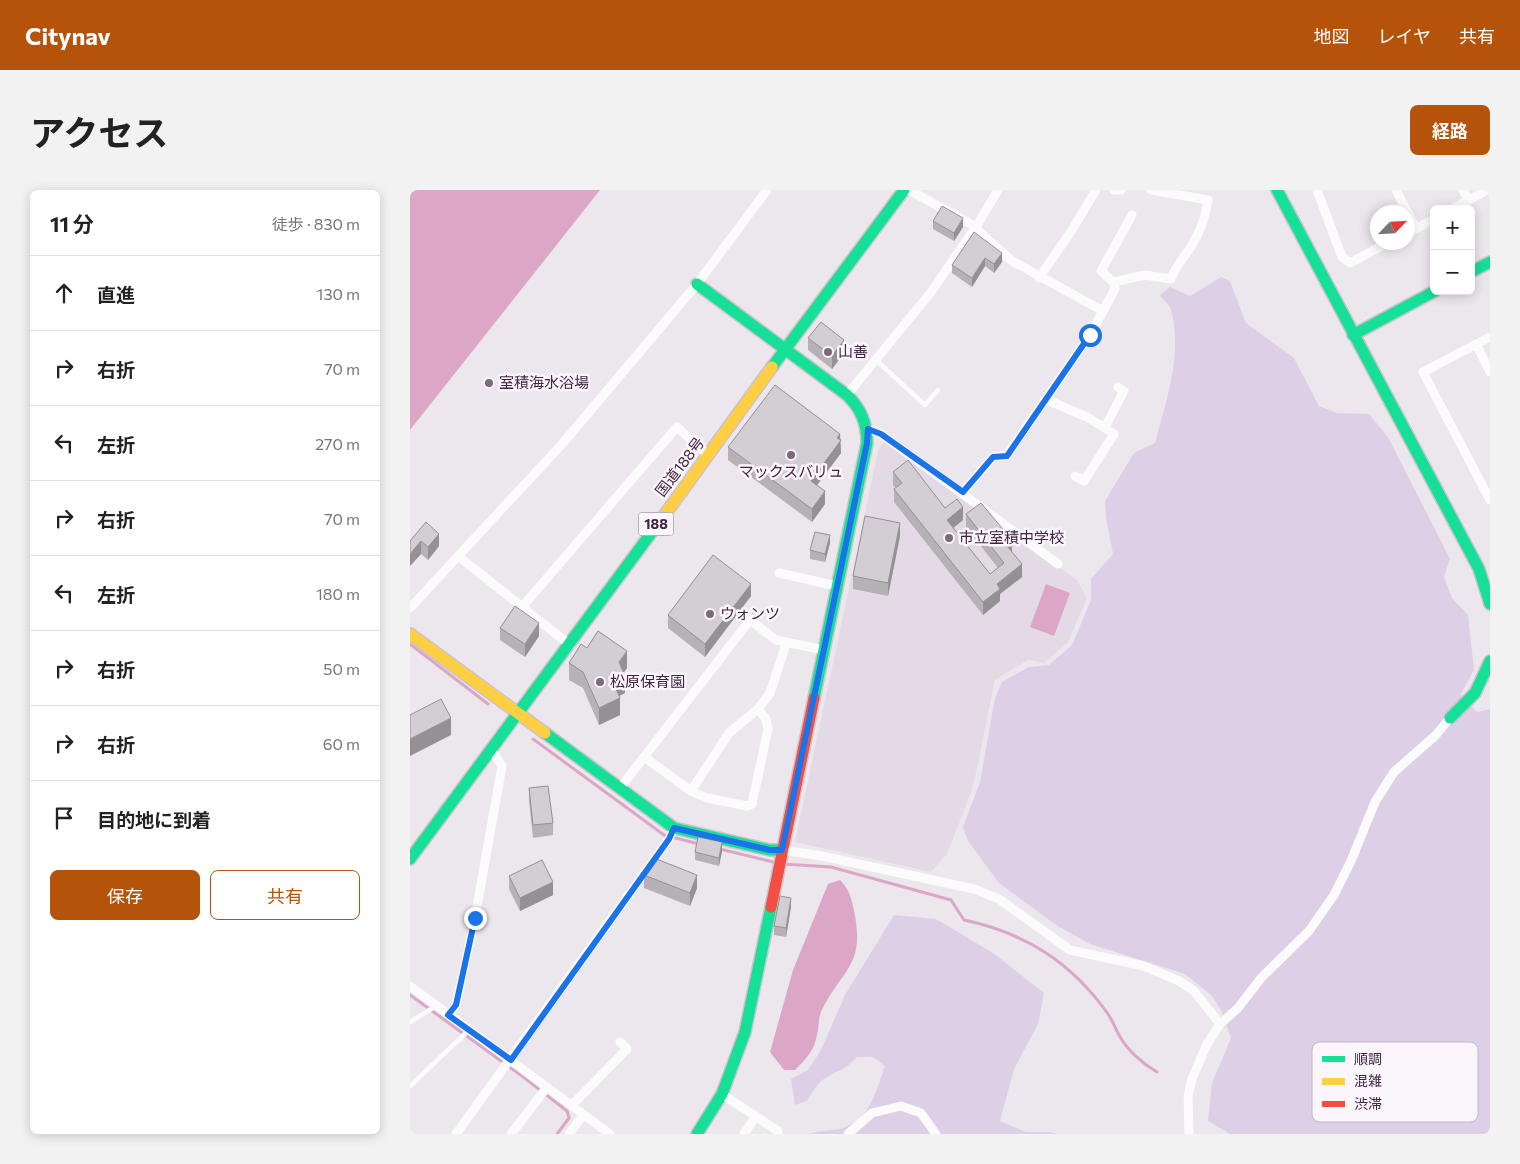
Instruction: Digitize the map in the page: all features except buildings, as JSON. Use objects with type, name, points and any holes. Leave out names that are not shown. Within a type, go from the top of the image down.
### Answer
[{"type":"main road","name":"国道188号","points":[[410,859],[516,713],[570,645],[849,261],[904,190]]},
{"type":"main road","points":[[1277,190],[1479,569],[1490,604]]},
{"type":"main road","points":[[1475,270],[1490,262]]},
{"type":"main road","points":[[696,284],[847,395],[858,405],[868,429],[867,443],[745,1032],[722,1094],[697,1134]]},
{"type":"main road","points":[[1353,335],[1430,294]]},
{"type":"main road","points":[[410,634],[674,828],[770,850],[782,850]]},
{"type":"main road","points":[[1450,718],[1478,693],[1490,661]]},
{"type":"street","points":[[410,608],[562,443],[696,284],[767,190]]},
{"type":"street","points":[[909,190],[976,227],[1012,261],[1039,278],[1103,311]]},
{"type":"street","points":[[847,395],[853,385],[876,360],[931,292],[976,227],[998,190]]},
{"type":"street","points":[[1039,278],[1072,230],[1096,190]]},
{"type":"street","points":[[1114,190],[1121,190]]},
{"type":"street","points":[[1113,282],[1145,275],[1171,279],[1174,271],[1206,220],[1208,200],[1151,190]]},
{"type":"street","points":[[1317,190],[1342,257],[1350,263],[1374,250]]},
{"type":"street","points":[[1396,190],[1402,205]]},
{"type":"street","points":[[1463,190],[1468,200]]},
{"type":"street","points":[[1459,205],[1487,190]]},
{"type":"street","points":[[963,492],[993,457],[1007,456],[1090,335],[1115,288],[1113,282],[1101,271],[1132,215]]},
{"type":"street","points":[[1415,229],[1430,221]]},
{"type":"street","points":[[1490,336],[1423,372],[1490,500]]},
{"type":"street","points":[[1476,344],[1490,372]]},
{"type":"street","points":[[1105,427],[1124,391],[1118,387]]},
{"type":"street","points":[[1047,400],[1105,427],[1114,434],[1084,481],[1075,476]]},
{"type":"street","points":[[522,607],[677,427],[708,455]]},
{"type":"street","points":[[868,429],[881,434],[963,492],[1058,564]]},
{"type":"street","points":[[458,556],[570,645]]},
{"type":"street","points":[[779,573],[837,586]]},
{"type":"street","points":[[620,788],[750,620],[776,640],[786,644],[824,650]]},
{"type":"street","points":[[691,791],[729,733],[758,709],[770,693],[786,644]]},
{"type":"street","points":[[644,757],[691,791],[707,798],[747,806],[752,804],[768,729],[766,719],[758,709]]},
{"type":"street","points":[[1189,1134],[1188,1096],[1192,1079],[1207,1044],[1220,1024],[1238,1008],[1268,971],[1309,931],[1334,895],[1351,861],[1375,802],[1394,772],[1436,735],[1450,718]]},
{"type":"street","points":[[448,1015],[456,1005],[502,766],[491,749]]},
{"type":"street","points":[[456,1134],[669,839],[674,828]]},
{"type":"street","points":[[782,850],[822,856],[965,887],[999,898],[1070,950],[1144,966],[1180,981],[1194,991],[1220,1024]]},
{"type":"street","points":[[410,986],[610,1134]]},
{"type":"street","points":[[572,1105],[626,1049],[620,1042]]},
{"type":"street","points":[[512,1134],[546,1087]]},
{"type":"street","points":[[722,1094],[778,1131],[778,1134]]},
{"type":"street","points":[[848,1134],[872,1113],[901,1106],[921,1113],[936,1134]]},
{"type":"street","points":[[569,1134],[583,1115]]},
{"type":"street","points":[[744,1134],[756,1116]]},
{"type":"lane","points":[[876,360],[925,405],[938,390]]},
{"type":"lane","points":[[410,1022],[436,1006]]},
{"type":"lane","points":[[410,1086],[469,1030]]},
{"type":"shaded area","points":[[410,190],[600,190],[410,430]]},
{"type":"shaded area","points":[[1221,277],[1230,281],[1246,323],[1294,358],[1319,406],[1337,413],[1369,414],[1388,437],[1450,559],[1444,577],[1452,598],[1468,615],[1474,670],[1461,694],[1477,712],[1490,709],[1490,1134],[1230,1134],[1208,1121],[1212,1083],[1231,1038],[1221,1010],[1211,995],[1185,974],[1090,944],[1056,925],[999,883],[968,841],[963,827],[980,782],[995,698],[1002,682],[1029,667],[1049,665],[1072,645],[1091,600],[1091,579],[1113,554],[1106,518],[1105,501],[1134,453],[1155,443],[1168,394],[1174,360],[1174,327],[1171,310],[1160,295],[1170,287],[1190,296]]},
{"type":"shaded area","points":[[884,442],[1077,580],[1087,598],[1068,642],[1044,663],[1028,660],[995,680],[973,787],[947,854],[931,872],[795,842],[879,447]]},
{"type":"shaded area","points":[[1046,584],[1070,593],[1054,636],[1030,627]]},
{"type":"shaded area","points":[[840,880],[848,891],[854,911],[857,944],[854,956],[850,966],[821,1012],[816,1041],[812,1050],[795,1070],[784,1070],[770,1052],[793,970],[828,884]]},
{"type":"shaded area","points":[[894,915],[936,919],[993,953],[1044,993],[1038,1024],[1014,1069],[1000,1121],[1026,1132],[1058,1134],[809,1134],[839,1129],[852,1124],[866,1111],[875,1094],[885,1066],[873,1057],[857,1057],[846,1067],[821,1082],[807,1101],[795,1105],[791,1079],[808,1070],[821,1050],[845,995]]},
{"type":"waterway","points":[[410,644],[488,704]]},
{"type":"waterway","points":[[533,739],[664,835],[699,844]]},
{"type":"waterway","points":[[720,849],[777,863]]},
{"type":"waterway","points":[[783,864],[831,867],[951,900],[964,920],[1008,933],[1027,942],[1063,965],[1079,980],[1108,1014],[1126,1046],[1141,1061],[1157,1072]]},
{"type":"waterway","points":[[410,995],[567,1111],[569,1118],[557,1134]]},
{"type":"traffic: fast","points":[[772,367],[904,190]]},
{"type":"traffic: fast","points":[[1277,190],[1479,569],[1490,604]]},
{"type":"traffic: fast","points":[[1475,270],[1490,262]]},
{"type":"traffic: fast","points":[[697,284],[847,395],[859,411],[866,429],[867,443],[814,698]]},
{"type":"traffic: fast","points":[[1353,335],[1430,294]]},
{"type":"traffic: fast","points":[[410,859],[663,517]]},
{"type":"traffic: fast","points":[[1450,718],[1475,693],[1490,661]]},
{"type":"traffic: fast","points":[[545,733],[674,828],[770,850],[782,850]]},
{"type":"traffic: fast","points":[[697,1134],[722,1094],[745,1032],[771,907]]},
{"type":"traffic: slow","points":[[663,517],[772,367]]},
{"type":"traffic: slow","points":[[410,634],[545,733]]},
{"type":"traffic: jam","points":[[771,907],[814,698]]},
{"type":"place","name":"山善","points":[[828,352]]},
{"type":"place","name":"室積海水浴場","points":[[489,383]]},
{"type":"place","name":"マックスバリュ","points":[[791,455]]},
{"type":"place","name":"市立室積中学校","points":[[949,538]]},
{"type":"place","name":"ウォンツ","points":[[710,614]]},
{"type":"place","name":"松原保育園","points":[[600,682]]},
{"type":"route","points":[[475,918],[456,1005],[448,1015],[511,1060],[669,839],[674,828],[770,850],[782,850],[867,443],[868,429],[881,434],[963,492],[993,457],[1007,456],[1090,335]]}]
